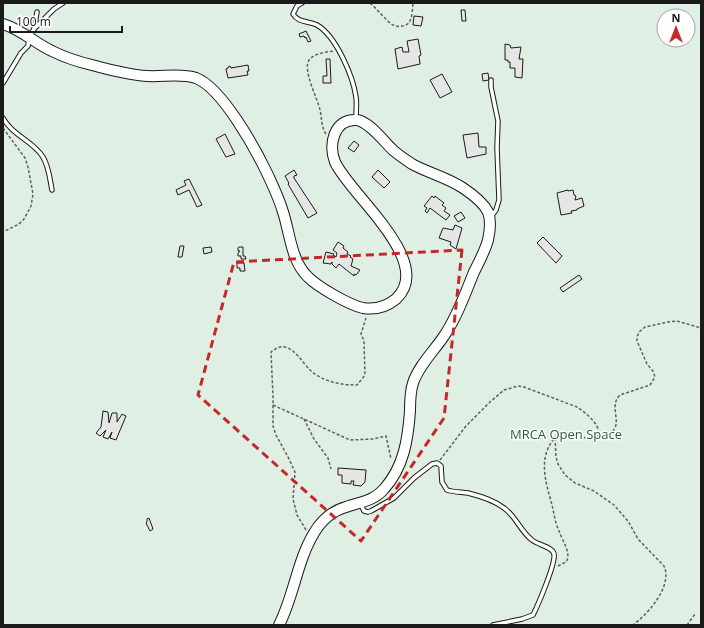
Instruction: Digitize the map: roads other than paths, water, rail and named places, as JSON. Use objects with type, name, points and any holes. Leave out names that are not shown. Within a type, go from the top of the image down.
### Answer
[{"type":"main road","points":[[3,24],[31,33],[53,52],[91,65],[144,76],[193,77],[208,85],[223,100],[262,163],[282,207],[296,260],[303,272],[317,284],[340,298],[358,306],[380,308],[398,297],[404,287],[406,270],[401,256],[386,228],[346,179],[336,163],[333,154],[332,139],[338,128],[342,125],[356,120],[365,123],[392,149],[409,162],[461,186],[480,201],[488,212],[490,220],[487,242],[454,319],[439,344],[421,367],[413,382],[408,439],[400,464],[384,489],[376,496],[334,512],[317,528],[310,540],[285,613],[279,625]]},
{"type":"lane","points":[[31,33],[54,9],[63,3]]},
{"type":"lane","points":[[302,3],[297,6],[293,14],[295,17],[299,20],[316,25],[325,31],[339,50],[352,81],[356,96],[356,120]]},
{"type":"lane","points":[[3,83],[21,53],[28,46],[37,12]]},
{"type":"lane","points":[[490,220],[496,210],[499,200],[497,148],[498,121],[490,87],[492,80]]},
{"type":"lane","points":[[3,118],[13,130],[42,156],[47,166],[52,190]]},
{"type":"lane","points":[[360,503],[364,511],[371,511],[394,498],[432,464],[437,463],[441,466],[442,482],[447,490],[478,496],[497,503],[510,512],[530,539],[552,550],[555,556],[533,614],[522,619],[492,625]]},
{"type":"park label","name":"MRCA Open Space","points":[[566,434]]}]
